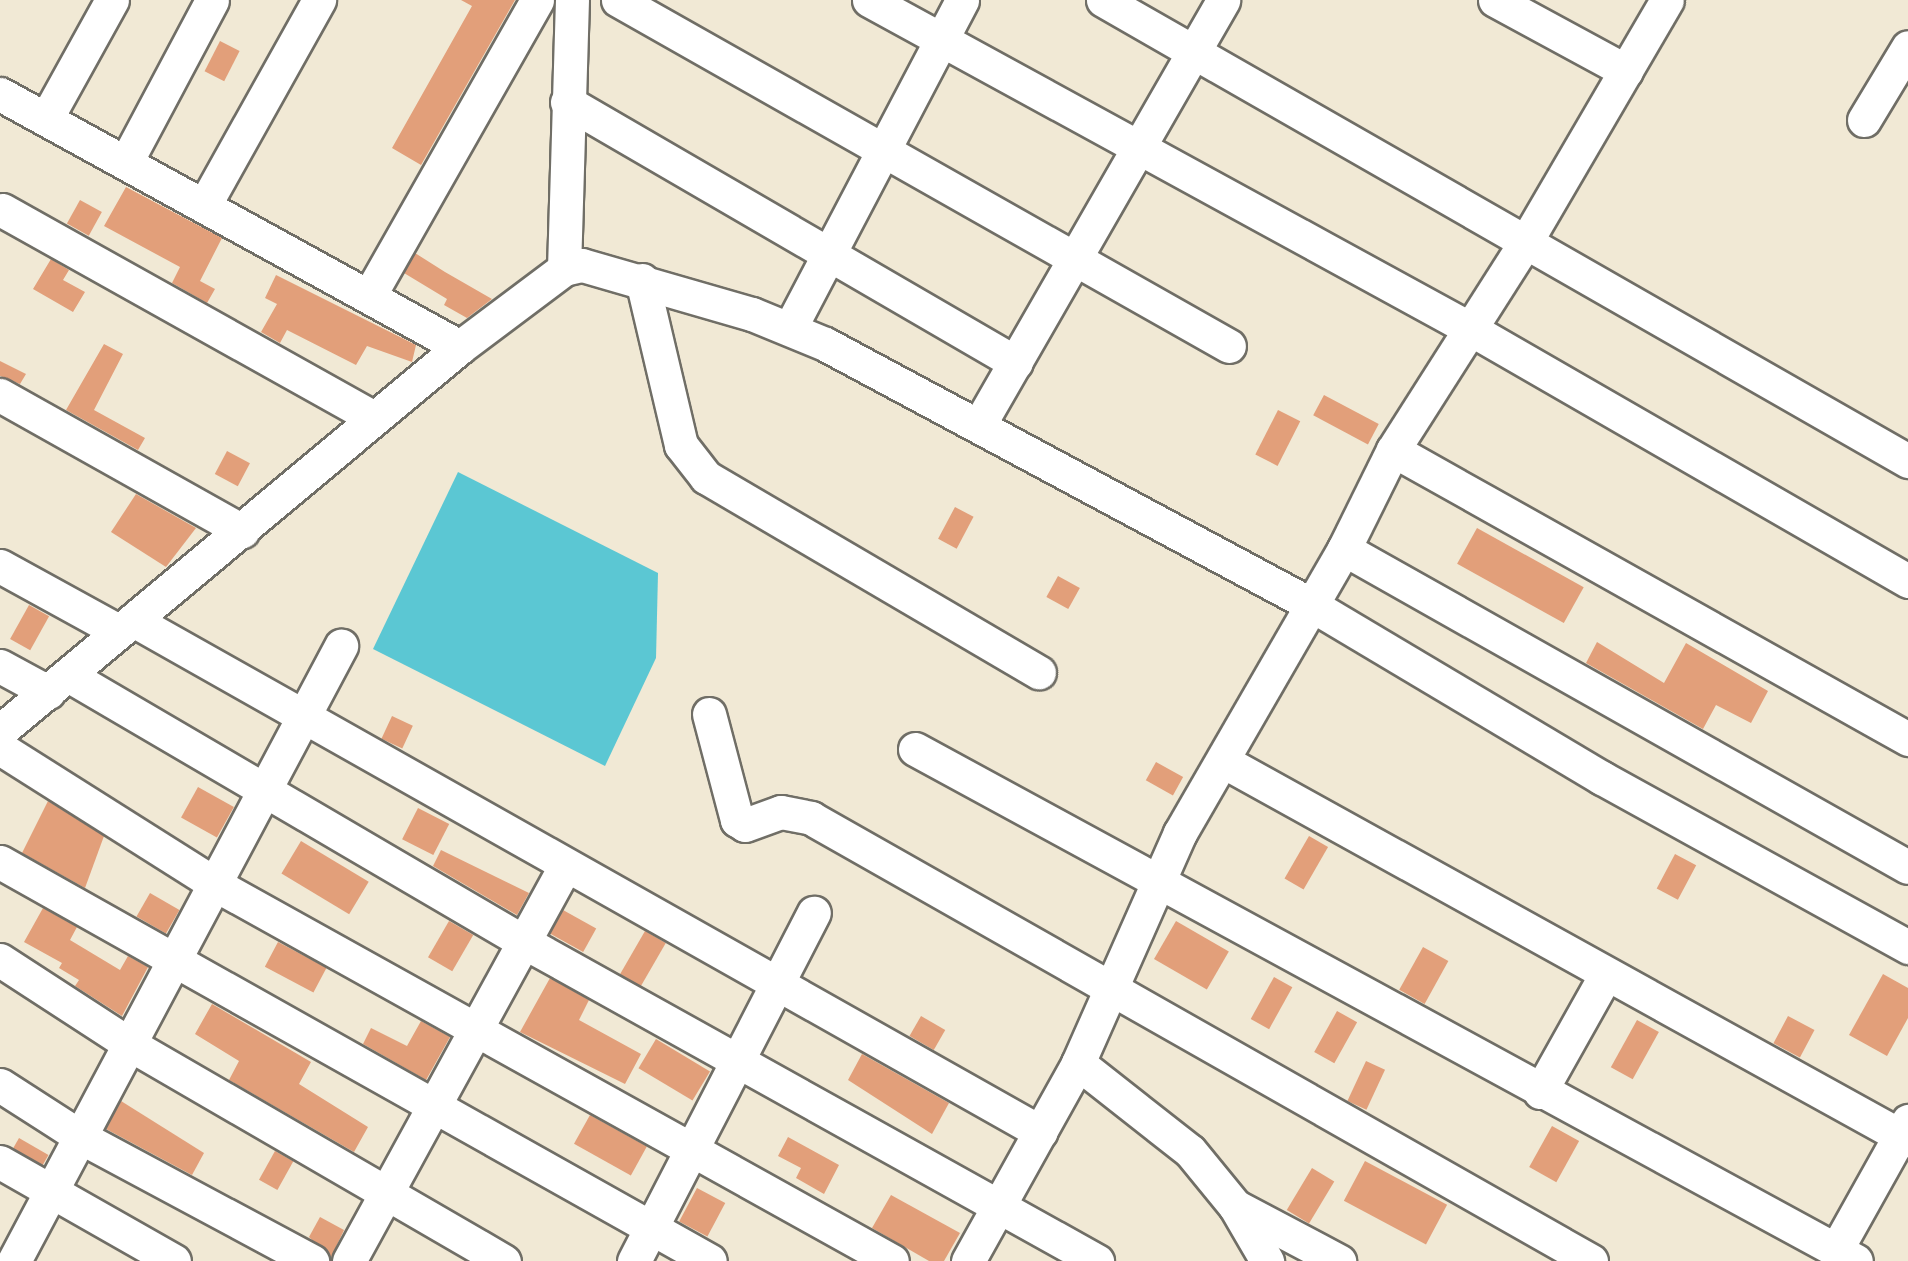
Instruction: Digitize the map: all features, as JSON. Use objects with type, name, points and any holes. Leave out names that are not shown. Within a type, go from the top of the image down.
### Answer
[{"type":"street","points":[[46,119],[112,0]]},
{"type":"street","points":[[126,162],[212,0]]},
{"type":"street","points":[[205,204],[319,0]]},
{"type":"street","points":[[369,296],[537,0]]},
{"type":"street","points":[[572,0],[573,267]]},
{"type":"street","points":[[618,0],[882,152],[1229,346]]},
{"type":"street","points":[[869,0],[939,43],[1467,327],[1908,581]]},
{"type":"street","points":[[790,328],[962,0]]},
{"type":"street","points":[[1103,0],[1525,243],[1906,456]]},
{"type":"street","points":[[979,425],[1140,150],[1192,50],[1223,0]]},
{"type":"street","points":[[1495,0],[1626,71]]},
{"type":"street","points":[[968,1261],[1070,1079],[1108,986],[1156,881],[1310,604],[1344,549],[1393,450],[1467,327],[1525,243],[1667,0]]},
{"type":"street","points":[[1864,120],[1908,47]]},
{"type":"street","points":[[0,94],[205,204],[460,347]]},
{"type":"street","points":[[573,105],[829,251],[1016,363]]},
{"type":"street","points":[[2,210],[373,417]]},
{"type":"street","points":[[0,732],[125,625],[242,531],[373,417],[460,347],[573,267],[636,278],[790,328],[979,425],[1310,604],[1602,778],[1908,947]]},
{"type":"street","points":[[636,278],[681,444],[706,477],[1039,672]]},
{"type":"street","points":[[0,395],[242,531]]},
{"type":"street","points":[[1393,450],[1908,739]]},
{"type":"street","points":[[1344,549],[1908,867]]},
{"type":"street","points":[[0,566],[125,625],[302,716],[565,867],[1040,1132]]},
{"type":"street","points":[[0,1254],[13,1261],[53,1195],[218,886],[302,716],[341,646]]},
{"type":"street","points":[[0,666],[58,684],[264,793],[524,942],[740,1059],[1097,1261]]},
{"type":"street","points":[[709,714],[733,813],[745,825],[781,812],[811,818],[1591,1261]]},
{"type":"street","points":[[0,748],[218,886],[475,1033],[892,1261]]},
{"type":"street","points":[[915,748],[1541,1092],[1846,1256],[1905,1132],[1605,975],[1223,761]]},
{"type":"street","points":[[0,862],[710,1261]]},
{"type":"street","points":[[349,1261],[565,867]]},
{"type":"street","points":[[634,1261],[694,1151],[814,913]]},
{"type":"street","points":[[0,960],[131,1045],[504,1261]]},
{"type":"street","points":[[1541,1092],[1605,975]]},
{"type":"street","points":[[1070,1079],[1166,1128],[1235,1206],[1267,1261]]},
{"type":"street","points":[[0,1085],[84,1139],[312,1261]]},
{"type":"street","points":[[0,1163],[174,1261]]},
{"type":"street","points":[[1235,1206],[1339,1261]]},
{"type":"water","points":[[458,472],[658,573],[656,658],[605,766],[373,649]]},
{"type":"building","points":[[461,0],[515,0],[421,165],[392,148],[472,6]]},
{"type":"building","points":[[220,41],[240,51],[224,81],[205,71]]},
{"type":"building","points":[[126,187],[222,238],[200,281],[215,289],[207,303],[172,283],[180,267],[104,226]]},
{"type":"building","points":[[80,200],[102,212],[89,236],[67,224]]},
{"type":"building","points":[[415,253],[492,299],[467,318],[444,305],[447,299],[404,273]]},
{"type":"building","points":[[51,259],[69,270],[63,280],[85,292],[73,312],[33,289]]},
{"type":"building","points":[[276,275],[416,345],[412,362],[367,346],[356,365],[287,330],[280,343],[261,332],[277,304],[265,298]]},
{"type":"building","points":[[104,344],[123,354],[94,410],[145,438],[138,450],[66,410]]},
{"type":"building","points":[[0,361],[26,374],[20,384],[0,376]]},
{"type":"building","points":[[1324,395],[1379,424],[1368,444],[1313,415]]},
{"type":"building","points":[[1278,410],[1300,421],[1278,466],[1255,455]]},
{"type":"building","points":[[227,451],[250,463],[238,486],[215,474]]},
{"type":"building","points":[[136,494],[196,528],[166,567],[111,532]]},
{"type":"building","points":[[955,507],[974,517],[957,549],[938,539]]},
{"type":"building","points":[[1477,528],[1584,587],[1564,623],[1457,564]]},
{"type":"building","points":[[1058,576],[1080,588],[1068,609],[1046,597]]},
{"type":"building","points":[[29,605],[49,616],[30,650],[10,639]]},
{"type":"building","points":[[1597,642],[1664,683],[1686,643],[1768,691],[1751,723],[1716,705],[1703,729],[1586,663]]},
{"type":"building","points":[[392,716],[413,726],[402,748],[381,739]]},
{"type":"building","points":[[1156,762],[1183,777],[1173,795],[1146,780]]},
{"type":"building","points":[[198,787],[234,807],[217,837],[181,818]]},
{"type":"building","points":[[48,801],[104,836],[85,888],[22,853]]},
{"type":"building","points":[[418,808],[449,824],[433,855],[402,839]]},
{"type":"building","points":[[1309,836],[1328,847],[1304,889],[1284,878]]},
{"type":"building","points":[[301,841],[369,882],[349,914],[281,874]]},
{"type":"building","points":[[441,850],[529,893],[517,915],[433,866]]},
{"type":"building","points":[[1675,854],[1696,865],[1678,900],[1657,888]]},
{"type":"building","points":[[150,893],[179,910],[166,933],[136,916]]},
{"type":"building","points":[[43,908],[77,927],[70,940],[120,970],[128,956],[148,967],[122,1016],[75,986],[79,980],[59,968],[62,963],[24,942]]},
{"type":"building","points":[[563,910],[596,928],[583,952],[550,934]]},
{"type":"building","points":[[449,921],[473,935],[452,971],[428,957]]},
{"type":"building","points":[[1176,921],[1229,952],[1207,990],[1154,959]]},
{"type":"building","points":[[645,931],[666,943],[641,986],[620,974]]},
{"type":"building","points":[[278,942],[327,968],[313,993],[265,967]]},
{"type":"building","points":[[1423,947],[1448,961],[1425,1004],[1399,990]]},
{"type":"building","points":[[1883,974],[1908,988],[1908,1018],[1887,1056],[1849,1035]]},
{"type":"building","points":[[1274,977],[1292,987],[1269,1029],[1251,1019]]},
{"type":"building","points":[[550,978],[589,1000],[579,1020],[641,1054],[625,1084],[520,1032]]},
{"type":"building","points":[[212,1004],[311,1062],[299,1084],[368,1127],[354,1152],[229,1080],[239,1061],[195,1034]]},
{"type":"building","points":[[1337,1011],[1357,1022],[1334,1063],[1314,1052]]},
{"type":"building","points":[[921,1016],[945,1030],[934,1050],[910,1036]]},
{"type":"building","points":[[1788,1016],[1814,1030],[1800,1057],[1773,1043]]},
{"type":"building","points":[[1637,1020],[1659,1032],[1633,1079],[1611,1067]]},
{"type":"building","points":[[421,1021],[450,1037],[426,1080],[363,1044],[371,1028],[407,1046]]},
{"type":"building","points":[[656,1039],[710,1071],[692,1101],[638,1068]]},
{"type":"building","points":[[862,1054],[949,1103],[932,1134],[848,1080]]},
{"type":"building","points":[[1366,1061],[1385,1070],[1366,1110],[1347,1101]]},
{"type":"building","points":[[121,1101],[204,1153],[192,1175],[106,1129]]},
{"type":"building","points":[[590,1115],[647,1147],[631,1175],[574,1144]]},
{"type":"building","points":[[1552,1126],[1579,1141],[1556,1182],[1529,1167]]},
{"type":"building","points":[[788,1137],[839,1165],[824,1194],[796,1178],[801,1168],[778,1156]]},
{"type":"building","points":[[19,1138],[48,1155],[42,1165],[13,1148]]},
{"type":"building","points":[[275,1151],[293,1161],[277,1190],[259,1180]]},
{"type":"building","points":[[1365,1161],[1447,1205],[1426,1244],[1344,1201]]},
{"type":"building","points":[[1312,1168],[1334,1181],[1309,1223],[1287,1210]]},
{"type":"building","points":[[697,1188],[725,1203],[707,1237],[679,1222]]},
{"type":"building","points":[[891,1195],[960,1233],[944,1261],[929,1261],[872,1228]]},
{"type":"building","points":[[320,1217],[344,1230],[331,1258],[309,1237]]}]
